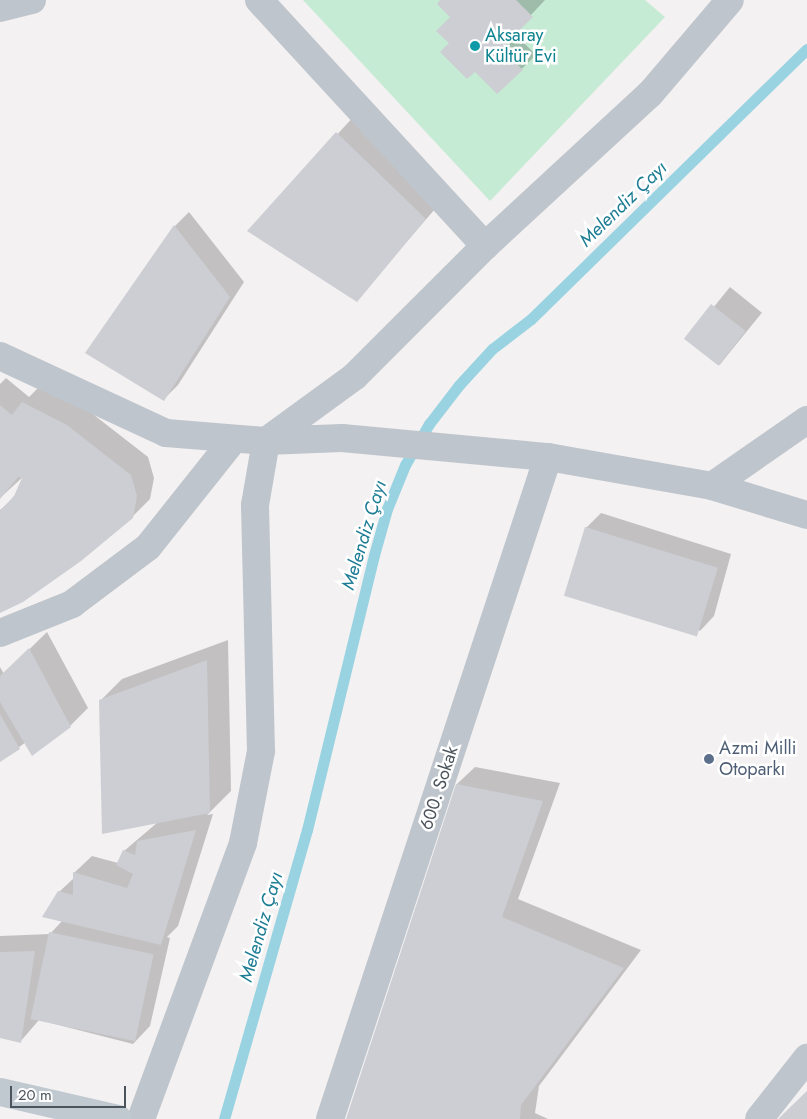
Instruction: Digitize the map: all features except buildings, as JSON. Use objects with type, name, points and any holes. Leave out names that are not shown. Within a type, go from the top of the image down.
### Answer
[{"type":"main road","points":[[0,1092],[118,1119]]},
{"type":"street","points":[[0,8],[32,0]]},
{"type":"street","points":[[259,0],[485,246]]},
{"type":"street","points":[[140,1119],[243,843],[261,751],[255,505],[266,441],[355,376],[485,246],[650,94],[730,0]]},
{"type":"street","points":[[0,356],[166,433],[266,441],[342,438],[548,458],[712,486],[807,515]]},
{"type":"street","points":[[712,486],[807,420]]},
{"type":"street","points":[[0,632],[72,604],[148,547],[234,439]]},
{"type":"street","name":"600. Sokak","points":[[330,1119],[548,458]]},
{"type":"street","points":[[759,1119],[807,1058]]},
{"type":"green space","points":[[303,0],[645,0],[665,17],[490,201]]},
{"type":"waterway","name":"Melendiz Çayı","points":[[224,1119],[307,830],[374,555],[387,509],[405,465],[429,424],[459,385],[492,349],[531,319],[807,49]]},
{"type":"place","name":"Aksaray Kültür Evi","points":[[475,46]]},
{"type":"place","name":"Azmi Milli Otoparkı","points":[[709,759]]}]
